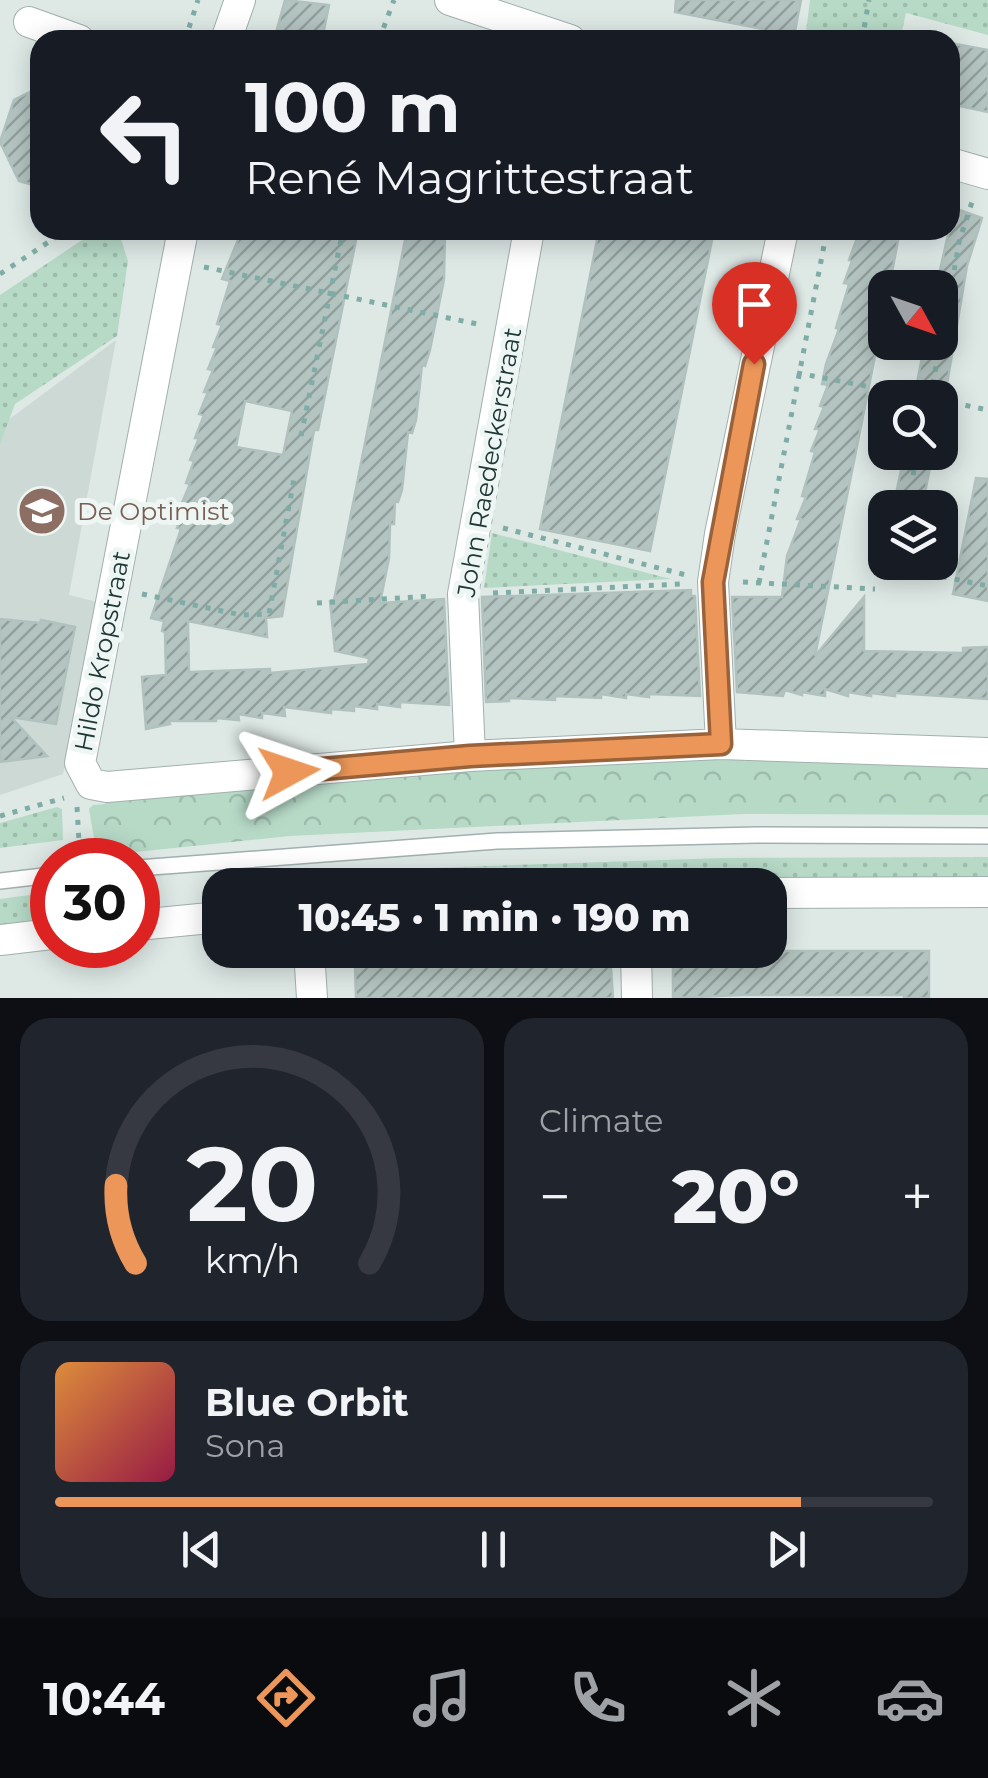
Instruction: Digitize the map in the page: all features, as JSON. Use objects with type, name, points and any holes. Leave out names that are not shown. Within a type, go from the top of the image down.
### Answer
[{"type":"street","points":[[230,30],[240,0]]},
{"type":"street","points":[[450,0],[538,30]]},
{"type":"street","points":[[29,22],[51,30]]},
{"type":"street","points":[[960,165],[984,173]]},
{"type":"street","name":"Hildo Kropstraat","points":[[80,785],[80,763],[181,240]]},
{"type":"street","name":"John Raedeckerstraat","points":[[470,756],[463,594],[528,240]]},
{"type":"street","points":[[721,744],[713,582],[781,240]]},
{"type":"street","points":[[80,785],[107,787],[470,756],[721,744],[988,753]]},
{"type":"street","points":[[787,892],[988,892]]},
{"type":"street","points":[[160,923],[202,920]]},
{"type":"street","points":[[0,940],[30,937]]},
{"type":"street","points":[[310,968],[312,998]]},
{"type":"street","points":[[637,968],[638,998]]},
{"type":"lane","points":[[160,866],[497,841],[757,834],[988,836]]},
{"type":"lane","points":[[0,881],[30,878]]},
{"type":"path","points":[[188,30],[198,0]]},
{"type":"path","points":[[383,30],[394,0]]},
{"type":"path","points":[[864,30],[868,0]]},
{"type":"path","points":[[960,239],[984,173]]},
{"type":"path","points":[[0,274],[51,240]]},
{"type":"path","points":[[301,436],[341,240]]},
{"type":"path","points":[[759,582],[825,240]]},
{"type":"path","points":[[954,270],[960,240]]},
{"type":"path","points":[[177,260],[510,331]]},
{"type":"path","points":[[797,373],[868,386]]},
{"type":"path","points":[[958,404],[988,410]]},
{"type":"path","points":[[913,475],[914,470]]},
{"type":"path","points":[[115,589],[241,615],[269,614],[294,479]]},
{"type":"path","points":[[478,522],[713,582]]},
{"type":"path","points":[[958,580],[988,586]]},
{"type":"path","points":[[317,603],[713,582],[875,589]]},
{"type":"path","points":[[0,816],[80,785],[80,838]]},
{"type":"shaded area","name":"De Optimist","points":[[116,340],[69,595],[101,603],[63,774],[0,795],[0,426]]},
{"type":"green space","points":[[810,0],[988,0],[988,35],[906,13],[902,30],[806,30]]},
{"type":"green space","points":[[82,240],[121,240],[128,261],[117,336],[15,404],[0,444],[0,295]]},
{"type":"green space","points":[[492,533],[671,579],[484,588]]},
{"type":"green space","points":[[705,753],[988,757],[988,815],[743,814],[290,836],[160,849],[160,838],[94,838],[89,809],[105,804],[106,796]]},
{"type":"green space","points":[[57,807],[62,809],[63,838],[30,838],[30,844],[0,848],[0,823]]},
{"type":"green space","points":[[988,857],[988,878],[787,878],[787,868],[429,868],[723,858]]},
{"type":"green space","points":[[30,895],[30,927],[0,930],[0,899]]},
{"type":"building","points":[[285,0],[329,5],[324,30],[277,30]]},
{"type":"building","points":[[676,0],[801,0],[795,30],[763,30],[675,12]]},
{"type":"building","points":[[960,45],[988,50],[988,112],[960,106]]},
{"type":"building","points":[[30,92],[30,184],[19,181],[0,142],[14,100]]},
{"type":"building","points":[[960,210],[982,218],[967,266],[958,319],[958,270],[940,270],[947,240],[960,240]]},
{"type":"building","points":[[238,240],[356,240],[318,430],[314,430],[282,616],[266,618],[267,637],[188,621],[189,672],[270,669],[270,673],[368,664],[369,658],[335,651],[330,601],[334,600],[405,240],[445,240],[444,279],[430,350],[425,366],[422,365],[416,420],[412,433],[408,432],[402,490],[398,502],[395,501],[394,524],[390,524],[389,558],[380,603],[444,599],[449,705],[400,702],[400,707],[354,706],[354,711],[331,709],[331,713],[284,707],[285,716],[238,714],[239,720],[169,721],[170,724],[146,729],[142,677],[166,675],[164,621],[151,618],[181,529],[177,528],[186,506],[181,505],[190,484],[186,483],[194,461],[190,460],[204,415],[199,414],[208,392],[204,392],[213,370],[208,369],[217,347],[213,347],[222,325],[217,324],[230,281],[222,279]],"holes":[[[245,401],[292,411],[283,455],[236,447]]]},
{"type":"building","points":[[597,240],[712,240],[650,551],[540,529]]},
{"type":"building","points":[[856,240],[898,240],[892,270],[868,270],[868,360],[874,360],[815,656],[864,597],[864,651],[963,653],[963,648],[988,647],[988,699],[895,693],[871,696],[848,692],[848,696],[825,689],[825,696],[785,690],[783,696],[737,692],[732,597],[782,597],[787,556],[801,519],[797,519],[815,452],[811,451],[820,429],[815,429],[828,385],[822,384],[826,364],[839,329],[836,328],[849,284],[844,283],[852,261],[849,260]]},
{"type":"building","points":[[921,360],[951,360],[948,380],[918,380]]},
{"type":"building","points":[[901,470],[929,470],[926,490],[897,490]]},
{"type":"building","points":[[976,478],[988,479],[988,601],[953,594]]},
{"type":"building","points":[[691,590],[691,596],[695,596],[700,696],[626,694],[626,698],[601,694],[601,698],[555,696],[555,700],[509,698],[486,702],[482,597]]},
{"type":"building","points":[[0,619],[40,623],[41,620],[75,627],[56,724],[11,717],[47,756],[0,762]]},
{"type":"building","points":[[787,951],[929,951],[929,998],[673,998],[673,968],[787,968]]},
{"type":"building","points":[[355,968],[611,968],[613,998],[356,998]]},
{"type":"place","name":"De Optimist","points":[[42,511]]},
{"type":"route","points":[[289,772],[470,756],[721,744],[713,582],[754,364]]}]
